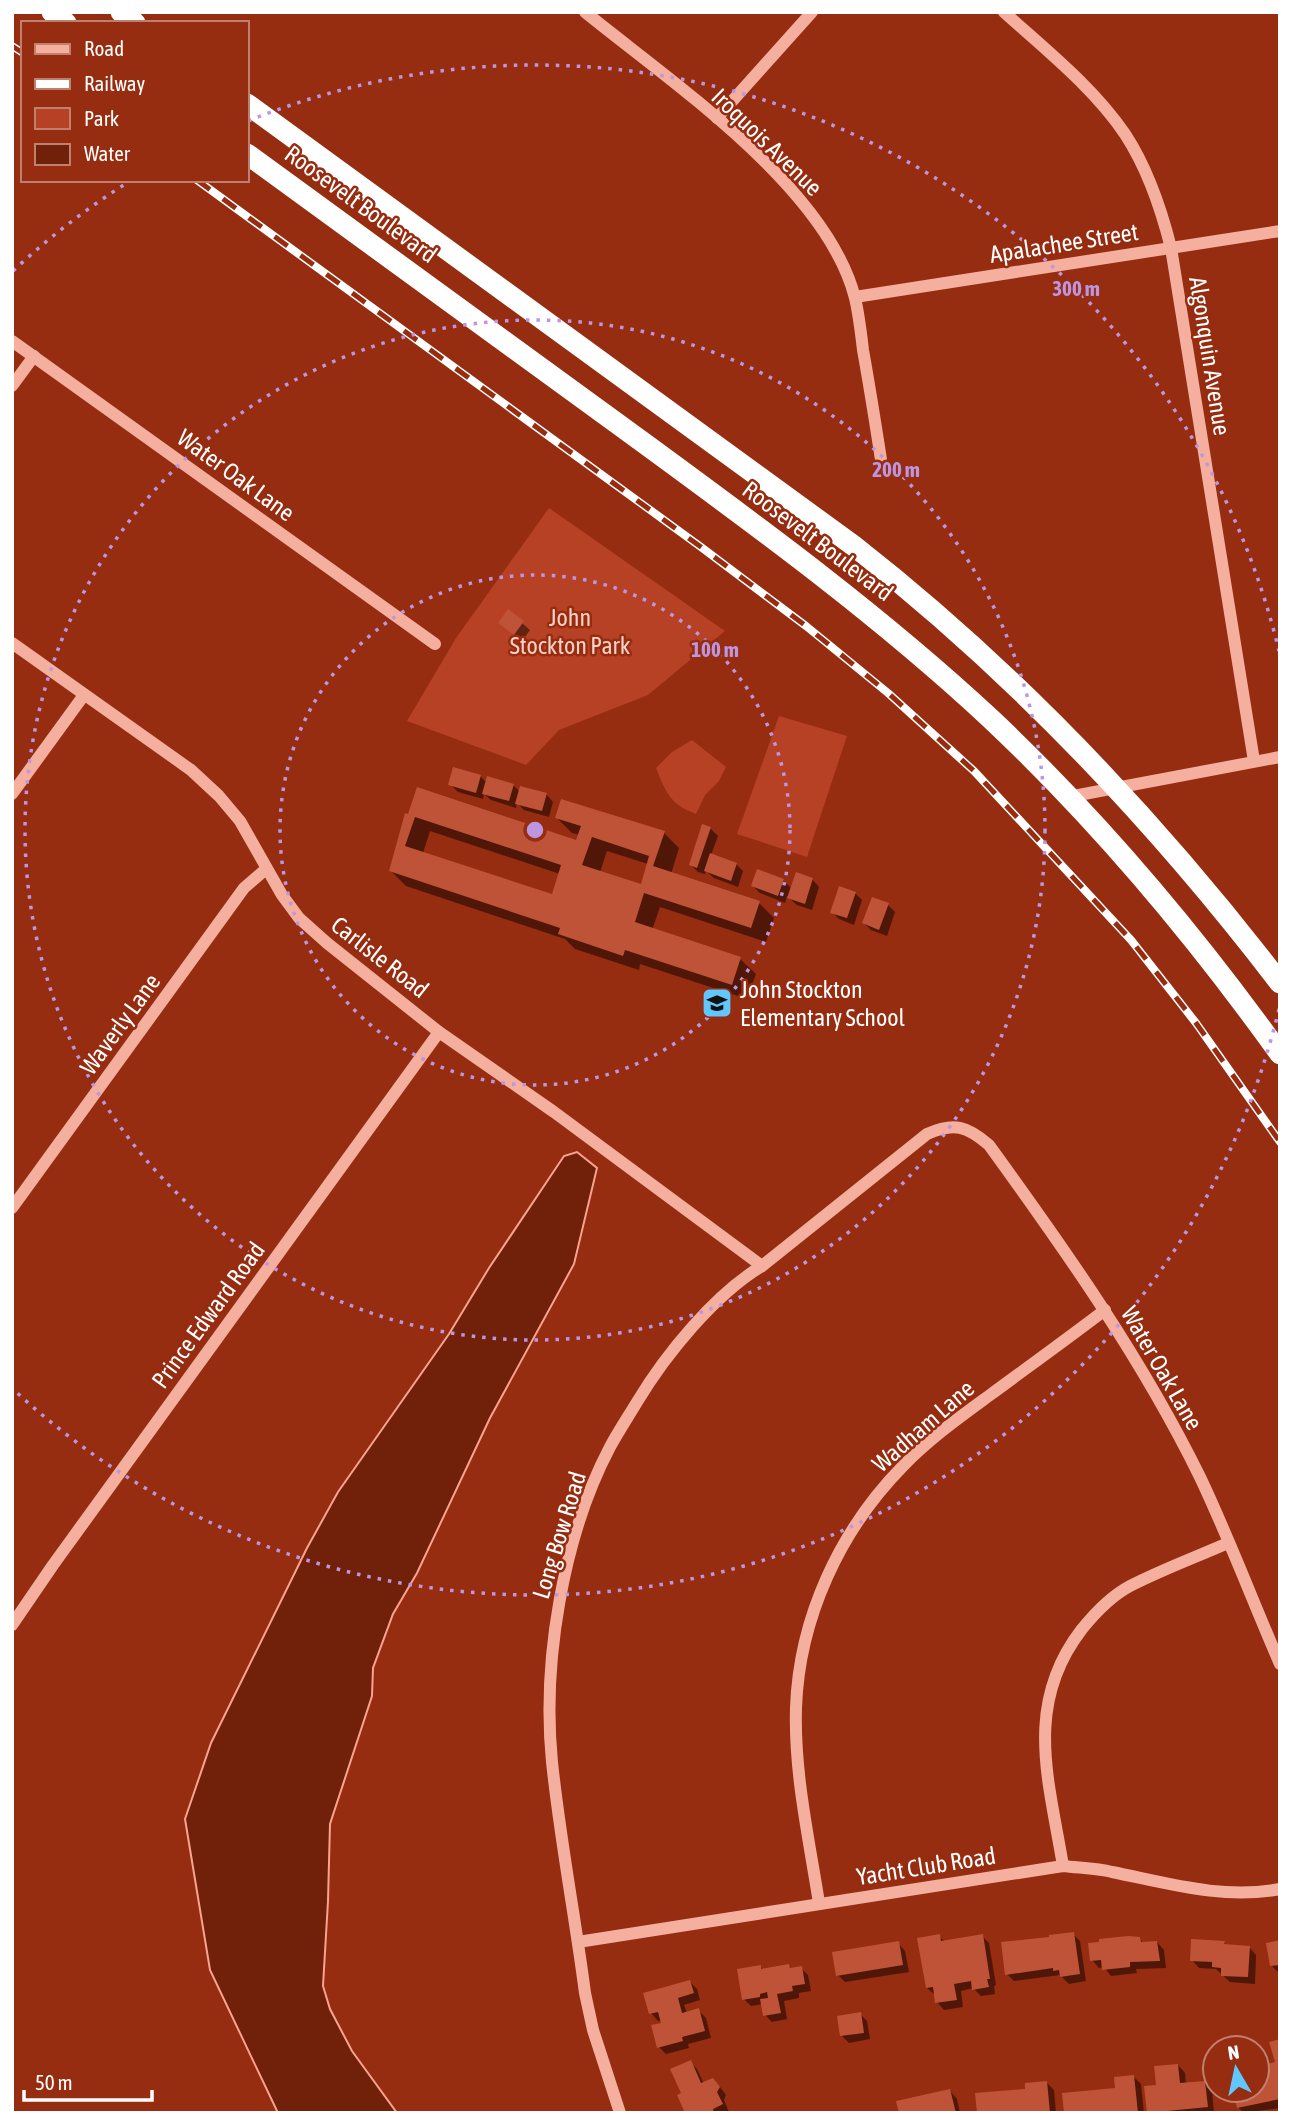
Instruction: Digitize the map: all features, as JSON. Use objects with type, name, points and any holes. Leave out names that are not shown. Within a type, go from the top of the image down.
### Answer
[{"type":"highway","name":"Roosevelt Boulevard","points":[[248,105],[890,575],[1031,701],[1117,787],[1216,901],[1280,983]]},
{"type":"highway","name":"Roosevelt Boulevard","points":[[248,155],[838,586],[895,634],[992,721],[1145,880],[1280,1054]]},
{"type":"street","name":"Iroquois Avenue","points":[[585,12],[717,118],[790,187],[817,221],[839,259],[855,297],[882,466]]},
{"type":"street","points":[[717,118],[812,12]]},
{"type":"street","name":"Algonquin Avenue","points":[[1004,12],[1101,103],[1125,135],[1144,169],[1160,207],[1171,248],[1254,761]]},
{"type":"street","name":"Apalachee Street","points":[[855,297],[1280,231]]},
{"type":"street","name":"Water Oak Lane","points":[[12,341],[435,643]]},
{"type":"street","points":[[12,386],[34,356]]},
{"type":"street","name":"Carlisle Road","points":[[12,643],[191,770],[219,796],[240,821],[299,918],[327,943],[439,1032],[554,1112],[762,1266]]},
{"type":"street","points":[[12,794],[84,695]]},
{"type":"street","points":[[1068,797],[1280,757]]},
{"type":"street","name":"Waverly Lane","points":[[12,1208],[244,888],[267,869]]},
{"type":"street","name":"Prince Edward Road","points":[[12,1625],[52,1565],[439,1032]]},
{"type":"street","name":"Water Oak Lane","points":[[959,1127],[976,1134],[989,1145],[1072,1259],[1138,1365],[1200,1477],[1280,1664]]},
{"type":"street","name":"Long Bow Road","points":[[620,2113],[593,2030],[552,1761],[551,1681],[556,1620],[567,1565],[587,1502],[609,1448],[647,1386],[679,1343],[740,1280],[762,1266],[927,1134],[942,1128],[959,1127]]},
{"type":"street","name":"Wadham Lane","points":[[819,1903],[797,1755],[796,1707],[802,1657],[814,1610],[836,1557],[869,1503],[904,1465],[944,1429],[1105,1310]]},
{"type":"street","points":[[1063,1866],[1044,1750],[1048,1697],[1056,1672],[1069,1647],[1096,1612],[1128,1587],[1228,1543]]},
{"type":"street","name":"Yacht Club Road","points":[[578,1942],[1063,1866],[1108,1871],[1191,1888],[1232,1893],[1280,1889]]},
{"type":"green space","name":"John Stockton Park","points":[[549,508],[725,631],[648,695],[559,730],[526,765],[407,721],[456,638]]},
{"type":"green space","points":[[779,716],[847,736],[807,857],[737,834]]},
{"type":"green space","points":[[692,740],[726,767],[719,781],[705,795],[696,814],[670,797],[656,768],[672,752]]},
{"type":"water","points":[[577,1152],[597,1168],[574,1264],[490,1418],[417,1573],[393,1614],[373,1668],[372,1696],[330,1824],[323,1986],[330,2009],[352,2051],[397,2113],[278,2113],[210,1970],[185,1819],[211,1743],[307,1548],[338,1492],[449,1334],[489,1268],[564,1156]]},
{"type":"building","points":[[508,609],[524,621],[514,635],[498,623]]},
{"type":"building","points":[[453,767],[481,775],[476,793],[448,785]]},
{"type":"building","points":[[487,776],[514,784],[509,801],[482,794]]},
{"type":"building","points":[[520,786],[547,793],[542,811],[515,804]]},
{"type":"building","points":[[417,787],[576,840],[581,826],[555,818],[561,799],[665,831],[653,866],[760,901],[751,928],[644,893],[635,922],[741,957],[732,985],[625,950],[623,956],[558,934],[560,928],[389,871],[405,813],[408,814]],"holes":[[[415,817],[561,865],[552,894],[405,846]],[[592,837],[649,856],[641,884],[582,865]]]},
{"type":"building","points":[[702,824],[711,827],[697,868],[689,865]]},
{"type":"building","points":[[710,853],[737,863],[731,881],[704,871]]},
{"type":"building","points":[[757,869],[784,879],[778,896],[751,886]]},
{"type":"building","points":[[796,872],[813,878],[805,904],[787,898]]},
{"type":"building","points":[[839,886],[856,892],[847,918],[830,913]]},
{"type":"building","points":[[872,897],[889,903],[879,930],[862,923]]},
{"type":"building","points":[[1074,1932],[1080,1974],[1060,1977],[1059,1970],[1053,1971],[1053,1968],[1005,1975],[1001,1942]]},
{"type":"building","points":[[940,1934],[941,1941],[983,1934],[989,1987],[972,1990],[971,1981],[954,1984],[957,2000],[935,2003],[933,1987],[926,1988],[917,1938]]},
{"type":"building","points":[[1128,1936],[1140,1937],[1141,1942],[1157,1941],[1160,1961],[1130,1962],[1130,1967],[1102,1970],[1101,1960],[1090,1961],[1088,1943]]},
{"type":"building","points":[[1191,1939],[1250,1946],[1248,1977],[1221,1976],[1221,1968],[1212,1967],[1212,1962],[1190,1961]]},
{"type":"building","points":[[1280,1940],[1280,1965],[1270,1966],[1266,1943]]},
{"type":"building","points":[[899,1941],[903,1965],[836,1976],[832,1952]]},
{"type":"building","points":[[789,1964],[790,1968],[802,1966],[805,1984],[792,1986],[793,1991],[777,1994],[781,2013],[763,2016],[760,1999],[768,1998],[767,1992],[760,1994],[760,1997],[742,2000],[737,1969],[761,1965],[761,1969]]},
{"type":"building","points":[[690,1980],[694,1993],[678,1998],[682,2013],[699,2008],[705,2031],[657,2048],[651,2025],[661,2023],[658,2012],[649,2014],[643,1993]]},
{"type":"building","points":[[861,2012],[864,2033],[840,2036],[837,2016]]},
{"type":"building","points":[[1280,2039],[1280,2099],[1271,2101],[1271,2063],[1275,2062],[1271,2041]]},
{"type":"building","points":[[691,2060],[701,2083],[713,2078],[720,2087],[717,2092],[723,2104],[713,2109],[714,2113],[685,2113],[677,2095],[681,2093],[670,2069]]},
{"type":"building","points":[[1178,2064],[1180,2083],[1201,2081],[1201,2104],[1208,2104],[1208,2107],[1147,2113],[1144,2086],[1156,2085],[1154,2066]]},
{"type":"building","points":[[1134,2075],[1138,2113],[1064,2113],[1062,2093],[1115,2088],[1114,2077]]},
{"type":"building","points":[[1047,2081],[1050,2113],[977,2113],[975,2093],[1025,2089],[1025,2083]]},
{"type":"building","points":[[950,2089],[956,2113],[899,2113],[896,2101]]},
{"type":"building","points":[[1236,2104],[1256,2104],[1237,2108]]},
{"type":"railway","points":[[12,46],[21,52]]},
{"type":"railway","points":[[200,182],[701,547],[806,626],[888,693],[974,771],[1131,940],[1196,1023],[1280,1142]]},
{"type":"place","name":"John Stockton Elementary School","points":[[717,1003]]}]
